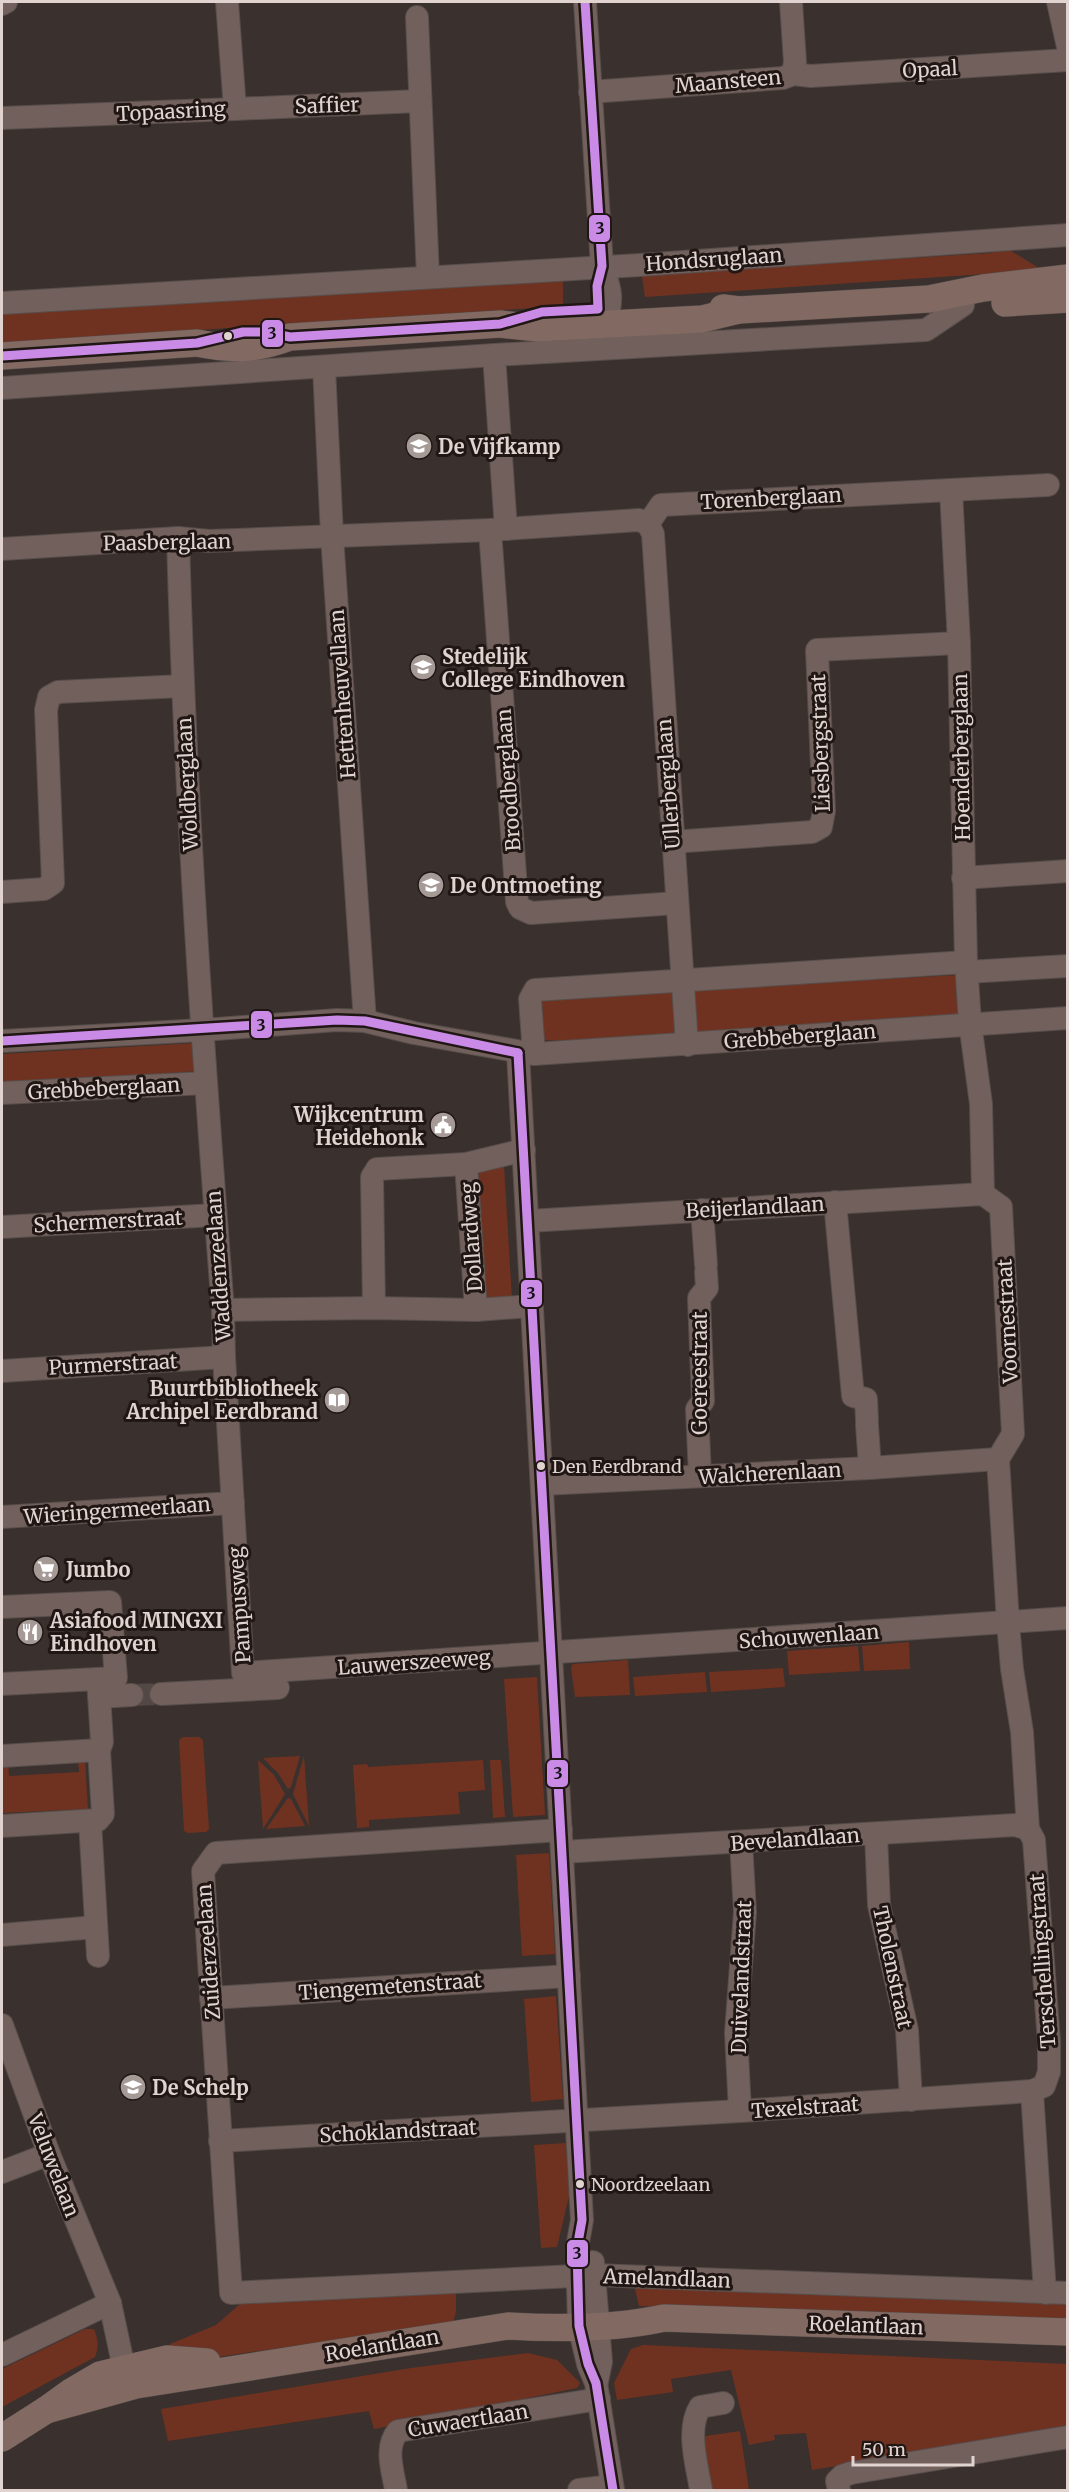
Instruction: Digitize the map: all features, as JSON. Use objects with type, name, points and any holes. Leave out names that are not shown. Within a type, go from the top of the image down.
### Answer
[{"type":"main road","points":[[2,356],[197,343],[224,333],[268,331],[290,337],[500,324],[538,328],[605,314],[702,319],[739,310],[929,299],[983,288],[1068,278]]},
{"type":"main road","points":[[929,299],[963,305],[1068,298]]},
{"type":"main road","name":"Roelantlaan","points":[[2,2438],[46,2410],[133,2372],[256,2364],[508,2326],[554,2328],[588,2318],[639,2324],[664,2318],[1068,2332]]},
{"type":"street","points":[[2,4],[6,2]]},
{"type":"street","name":"Topaasring","points":[[2,118],[235,109],[226,2]]},
{"type":"street","points":[[585,2],[602,266],[597,286],[605,314]]},
{"type":"street","name":"Maansteen","points":[[590,92],[783,78],[793,74],[795,62],[791,2]]},
{"type":"street","points":[[1058,2],[1068,47]]},
{"type":"street","points":[[417,17],[428,277]]},
{"type":"street","name":"Opaal","points":[[793,74],[811,76],[1068,60]]},
{"type":"street","name":"Saffier","points":[[235,109],[419,101]]},
{"type":"street","name":"Hondsruglaan","points":[[2,303],[1068,235]]},
{"type":"street","points":[[2,388],[324,367],[494,366],[926,330],[963,305]]},
{"type":"street","points":[[494,366],[498,530]]},
{"type":"street","name":"Hettenheuvellaan","points":[[324,367],[332,536],[364,1021]]},
{"type":"street","name":"Torenberglaan","points":[[648,524],[661,505],[1048,485]]},
{"type":"street","name":"Hoenderberglaan","points":[[951,490],[958,643],[963,878],[970,1023]]},
{"type":"street","points":[[332,536],[498,530],[639,520],[648,524]]},
{"type":"street","name":"Ullerberglaan","points":[[648,524],[653,534],[687,1045]]},
{"type":"street","name":"Broodberglaan","points":[[498,530],[517,902],[520,908],[531,913],[677,903]]},
{"type":"street","name":"Paasberglaan","points":[[2,549],[178,538],[209,541],[332,536]]},
{"type":"street","name":"Woldberglaan","points":[[178,538],[182,686],[203,1030]]},
{"type":"street","name":"Liesbergstraat","points":[[672,842],[812,832],[821,827],[824,811],[817,650],[958,643]]},
{"type":"street","points":[[2,892],[44,889],[53,883],[46,710],[49,697],[58,692],[182,686]]},
{"type":"street","points":[[963,878],[1068,871]]},
{"type":"street","points":[[579,2490],[613,2488],[598,2391],[588,2364],[586,2275],[577,2248],[582,2220],[524,1150],[526,1054],[530,999],[535,990],[967,967],[1068,966]]},
{"type":"street","name":"Grebbeberglaan","points":[[2,1041],[336,1020],[364,1021],[526,1054],[1068,1018]]},
{"type":"street","points":[[970,1023],[981,1104],[983,1194]]},
{"type":"street","name":"Waddenzeelaan","points":[[203,1030],[223,1310],[233,1503]]},
{"type":"street","name":"Grebbeberglaan","points":[[2,1093],[206,1083]]},
{"type":"street","name":"Dollardweg","points":[[374,1308],[372,1177],[377,1169],[466,1164],[524,1150]]},
{"type":"street","name":"Dollardweg","points":[[466,1164],[476,1310]]},
{"type":"street","name":"Beijerlandlaan","points":[[528,1221],[983,1194]]},
{"type":"street","name":"Voornestraat","points":[[983,1194],[1001,1207],[1013,1434],[998,1459]]},
{"type":"street","points":[[835,1202],[853,1396],[866,1400],[870,1468]]},
{"type":"street","name":"Goereestraat","points":[[700,1476],[697,1409],[703,1401],[699,1298],[707,1288],[702,1210]]},
{"type":"street","name":"Schermerstraat","points":[[2,1227],[216,1215]]},
{"type":"street","name":"Dollardweg","points":[[223,1310],[374,1308],[476,1310],[532,1306]]},
{"type":"street","name":"Purmerstraat","points":[[2,1371],[224,1358]]},
{"type":"street","points":[[998,1459],[1008,1623]]},
{"type":"street","name":"Walcherenlaan","points":[[542,1484],[870,1468],[998,1459]]},
{"type":"street","name":"Wieringermeerlaan","points":[[2,1517],[233,1503]]},
{"type":"street","name":"Pampusweg","points":[[233,1503],[243,1674],[277,1679]]},
{"type":"street","points":[[2,1607],[111,1602],[116,1678],[99,1688]]},
{"type":"street","name":"Schouwenlaan","points":[[551,1653],[1068,1618]]},
{"type":"street","name":"Terschellingstraat","points":[[1008,1623],[1012,1669],[1023,1732],[1028,1828],[1034,1840],[1058,2042],[1044,2086],[1032,2091]]},
{"type":"street","name":"Lauwerszeeweg","points":[[277,1679],[551,1653]]},
{"type":"street","points":[[161,1694],[277,1679]]},
{"type":"street","points":[[2,1684],[99,1688],[132,1695]]},
{"type":"street","points":[[2,1826],[90,1821],[98,1820],[103,1814],[99,1750],[102,1742],[99,1688]]},
{"type":"street","points":[[2,1756],[99,1750]]},
{"type":"street","points":[[90,1821],[98,1956]]},
{"type":"street","name":"Bevelandlaan","points":[[561,1841],[741,1842],[1016,1825],[1028,1828]]},
{"type":"street","name":"Tholenstraat","points":[[876,1834],[879,1905],[908,2030],[911,2100]]},
{"type":"street","name":"Zuiderzeelaan","points":[[231,2293],[203,1870],[216,1853],[561,1841]]},
{"type":"street","name":"Duivelandstraat","points":[[740,2111],[736,2033],[745,1912],[741,1842]]},
{"type":"street","points":[[2,1935],[96,1927]]},
{"type":"street","name":"Tiengemetenstraat","points":[[212,1998],[569,1976]]},
{"type":"street","name":"Veluwelaan","points":[[2,2025],[49,2154],[110,2303],[126,2326],[133,2372]]},
{"type":"street","points":[[1032,2091],[1045,2293]]},
{"type":"street","name":"Texelstraat","points":[[577,2120],[1032,2091]]},
{"type":"street","name":"Schoklandstraat","points":[[220,2141],[577,2120]]},
{"type":"street","points":[[2,2172],[49,2154]]},
{"type":"street","name":"Amelandlaan","points":[[231,2293],[586,2275],[1068,2293]]},
{"type":"street","points":[[2,2355],[110,2303]]},
{"type":"street","name":"Cuwaertlaan","points":[[396,2490],[390,2453],[392,2439],[398,2431],[598,2391]]},
{"type":"street","points":[[701,2490],[694,2439],[694,2418],[700,2407],[723,2403]]},
{"type":"street","points":[[839,2490],[837,2481],[842,2476],[851,2473],[1068,2437]]},
{"type":"shaded area","points":[[995,248],[1008,249],[1042,270],[645,297],[641,270],[655,274],[991,253]]},
{"type":"shaded area","points":[[563,279],[563,306],[2,343],[2,314]]},
{"type":"shaded area","points":[[959,975],[961,1017],[698,1034],[694,989]]},
{"type":"shaded area","points":[[673,990],[675,1036],[575,1041],[541,1040],[536,999]]},
{"type":"shaded area","points":[[196,1043],[198,1071],[127,1076],[2,1091],[2,1054]]},
{"type":"shaded area","points":[[504,1166],[512,1299],[484,1298],[471,1167]]},
{"type":"shaded area","points":[[909,1642],[910,1669],[864,1671],[862,1646]]},
{"type":"shaded area","points":[[858,1646],[860,1671],[789,1675],[787,1651]]},
{"type":"shaded area","points":[[628,1660],[630,1695],[575,1697],[571,1667],[573,1664]]},
{"type":"shaded area","points":[[783,1668],[785,1687],[711,1692],[709,1672]]},
{"type":"shaded area","points":[[705,1672],[707,1692],[635,1696],[633,1677]]},
{"type":"shaded area","points":[[537,1677],[545,1815],[513,1817],[504,1679]]},
{"type":"shaded area","points":[[183,1737],[199,1737],[203,1740],[209,1829],[206,1832],[188,1833],[184,1831],[179,1740]]},
{"type":"shaded area","points":[[300,1756],[291,1787],[288,1789],[278,1773],[263,1758]]},
{"type":"shaded area","points":[[304,1756],[309,1826],[293,1794]]},
{"type":"shaded area","points":[[78,1759],[85,1759],[88,1809],[2,1813],[2,1764],[8,1763],[9,1776],[79,1772]]},
{"type":"shaded area","points":[[258,1760],[274,1775],[285,1794],[263,1829]]},
{"type":"shaded area","points":[[483,1760],[485,1790],[458,1792],[460,1814],[369,1820],[369,1827],[357,1828],[353,1765],[367,1764],[368,1767]]},
{"type":"shaded area","points":[[490,1760],[501,1760],[505,1817],[493,1818]]},
{"type":"shaded area","points":[[288,1798],[291,1799],[305,1826],[266,1829]]},
{"type":"shaded area","points":[[549,1853],[555,1954],[522,1956],[516,1855]]},
{"type":"shaded area","points":[[556,1996],[563,2099],[531,2102],[524,1999]]},
{"type":"shaded area","points":[[566,2143],[569,2196],[557,2247],[541,2248],[534,2145]]},
{"type":"shaded area","points":[[634,2285],[1067,2301],[1067,2324],[639,2306]]},
{"type":"shaded area","points":[[456,2289],[456,2312],[453,2322],[198,2360],[172,2350],[170,2344],[216,2325],[240,2304]]},
{"type":"shaded area","points":[[85,2329],[94,2329],[97,2340],[95,2357],[2,2407],[2,2369]]},
{"type":"shaded area","points":[[643,2345],[1067,2364],[1067,2428],[812,2470],[806,2433],[774,2435],[775,2440],[749,2445],[731,2370],[671,2379],[673,2392],[617,2400],[614,2383],[631,2349]]},
{"type":"shaded area","points":[[528,2353],[557,2360],[580,2383],[577,2388],[374,2429],[369,2411],[168,2441],[161,2409],[411,2368]]},
{"type":"shaded area","points":[[740,2431],[749,2490],[708,2490],[699,2437]]},
{"type":"tunnel","points":[[132,1695],[161,1694]]},
{"type":"transit line","name":"3","points":[[2,356],[197,343],[243,332],[266,332],[290,337],[500,324],[542,312],[598,309],[597,286],[602,266],[585,2]]},
{"type":"transit line","name":"3","points":[[2,1041],[337,1020],[365,1021],[518,1053]]},
{"type":"transit line","name":"3","points":[[518,1053],[582,2220],[577,2248],[579,2326],[588,2364],[596,2383],[613,2490]]},
{"type":"place","name":"De Vijfkamp","points":[[419,446]]},
{"type":"place","name":"Stedelijk College Eindhoven","points":[[423,667]]},
{"type":"place","name":"De Ontmoeting","points":[[431,885]]},
{"type":"place","name":"Wijkcentrum Heidehonk","points":[[443,1125]]},
{"type":"place","name":"Buurtbibliotheek Archipel Eerdbrand","points":[[337,1400]]},
{"type":"place","name":"Den Eerdbrand","points":[[541,1466]]},
{"type":"place","name":"Jumbo","points":[[46,1569]]},
{"type":"place","name":"Asiafood MINGXI Eindhoven","points":[[30,1632]]},
{"type":"place","name":"De Schelp","points":[[133,2087]]},
{"type":"place","name":"Noordzeelaan","points":[[580,2184]]}]
